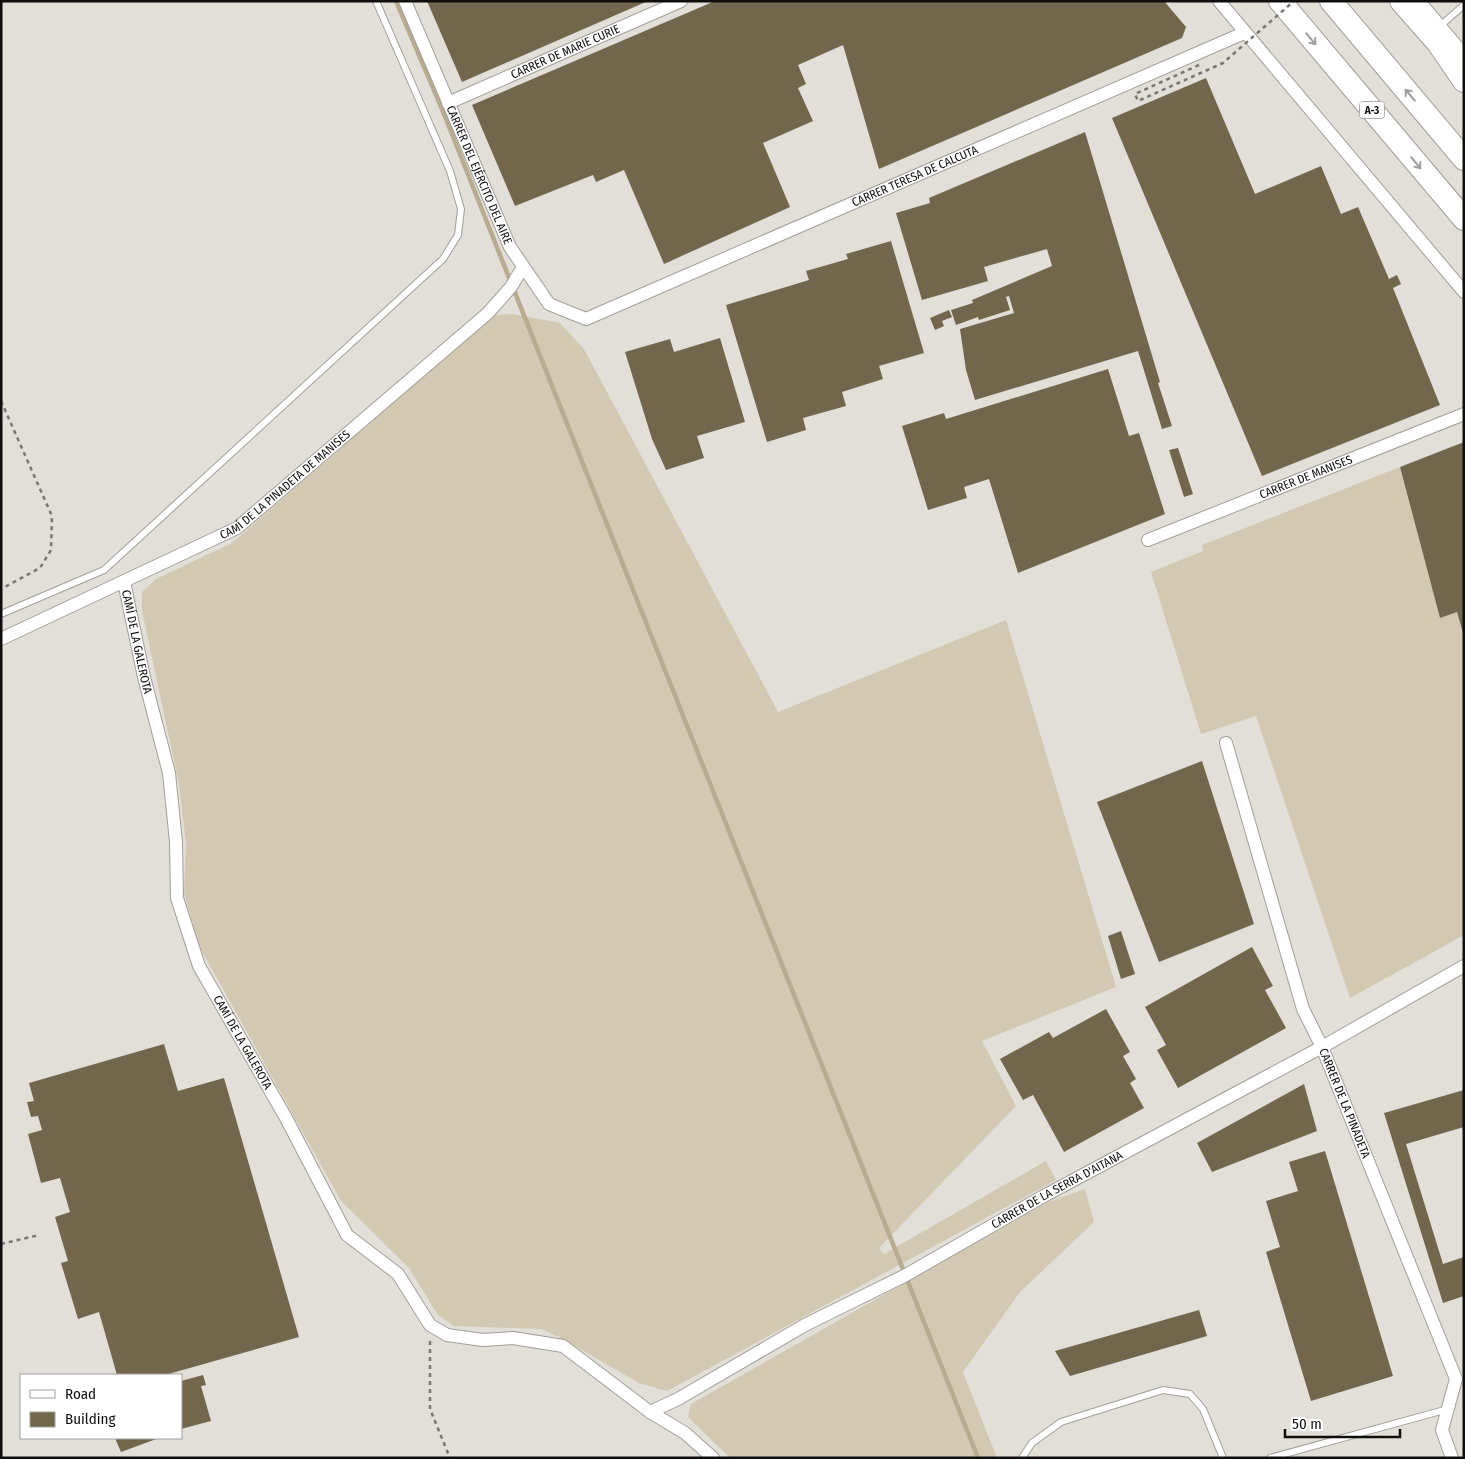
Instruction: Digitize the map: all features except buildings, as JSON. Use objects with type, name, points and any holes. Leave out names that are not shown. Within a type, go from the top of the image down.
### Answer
[{"type":"highway","name":"A-3","points":[[1280,1],[1464,219]]},
{"type":"highway","points":[[1331,1],[1464,159]]},
{"type":"highway","points":[[1401,1],[1438,43],[1464,81]]},
{"type":"street","name":"CARRER DEL EJÉRCITO DEL AIRE","points":[[405,1],[510,247],[549,304],[586,319]]},
{"type":"street","name":"CARRER DE MARIE CURIE","points":[[448,103],[681,1]]},
{"type":"street","points":[[1219,1],[1464,292]]},
{"type":"street","points":[[1419,1],[1464,55]]},
{"type":"street","name":"CARRER TERESA DE CALCUTA","points":[[586,319],[1244,32]]},
{"type":"street","name":"CAMÍ DE LA PINADETA DE MANISES","points":[[1,639],[236,528],[488,313],[511,287],[523,268]]},
{"type":"street","name":"CARRER DE MANISES","points":[[1148,540],[1464,414]]},
{"type":"street","name":"CAMÍ DE LA GALEROTA","points":[[124,582],[144,677],[169,773],[176,842],[177,898],[199,966],[286,1118],[346,1235],[398,1274],[430,1325]]},
{"type":"street","name":"CARRER DE LA PINADETA","points":[[1226,743],[1303,1009],[1322,1047],[1456,1379],[1442,1430],[1452,1458]]},
{"type":"street","name":"CARRER DE LA SERRA D'AITANA","points":[[650,1412],[678,1399],[806,1325],[906,1275],[1042,1197],[1322,1047],[1464,966]]},
{"type":"street","points":[[430,1325],[447,1335],[484,1340],[513,1338],[563,1346],[650,1412],[685,1433],[714,1458]]},
{"type":"lane","points":[[1,614],[104,570],[443,259],[458,235],[461,209],[450,171],[376,1]]},
{"type":"lane","points":[[1440,26],[1462,4]]},
{"type":"lane","points":[[1022,1458],[1032,1443],[1061,1422],[1163,1390],[1190,1394],[1203,1409],[1223,1458]]},
{"type":"lane","points":[[1270,1458],[1448,1409]]},
{"type":"path","points":[[1200,65],[1135,94],[1138,101],[1223,63],[1294,1]]},
{"type":"path","points":[[1,402],[52,516],[51,550],[40,568],[1,589]]},
{"type":"path","points":[[1,1244],[39,1235]]},
{"type":"path","points":[[430,1325],[430,1408],[450,1458]]},
{"type":"shaded area","points":[[513,314],[560,323],[584,349],[778,712],[1006,620],[1116,987],[982,1041],[1016,1106],[879,1248],[884,1254],[1046,1161],[1056,1180],[667,1391],[639,1383],[542,1329],[454,1326],[438,1315],[409,1268],[341,1201],[199,946],[184,893],[186,844],[179,784],[142,611],[142,592],[156,579],[232,543],[494,315]]},
{"type":"shaded area","points":[[1400,467],[1440,618],[1457,612],[1464,634],[1464,935],[1350,998],[1256,716],[1201,734],[1151,572],[1203,551],[1202,545]]},
{"type":"shaded area","points":[[1085,1189],[1094,1222],[1020,1292],[963,1372],[997,1458],[730,1458],[688,1417],[691,1404],[1046,1203]]},
{"type":"waterway","points":[[396,1],[442,109],[978,1458]]}]
